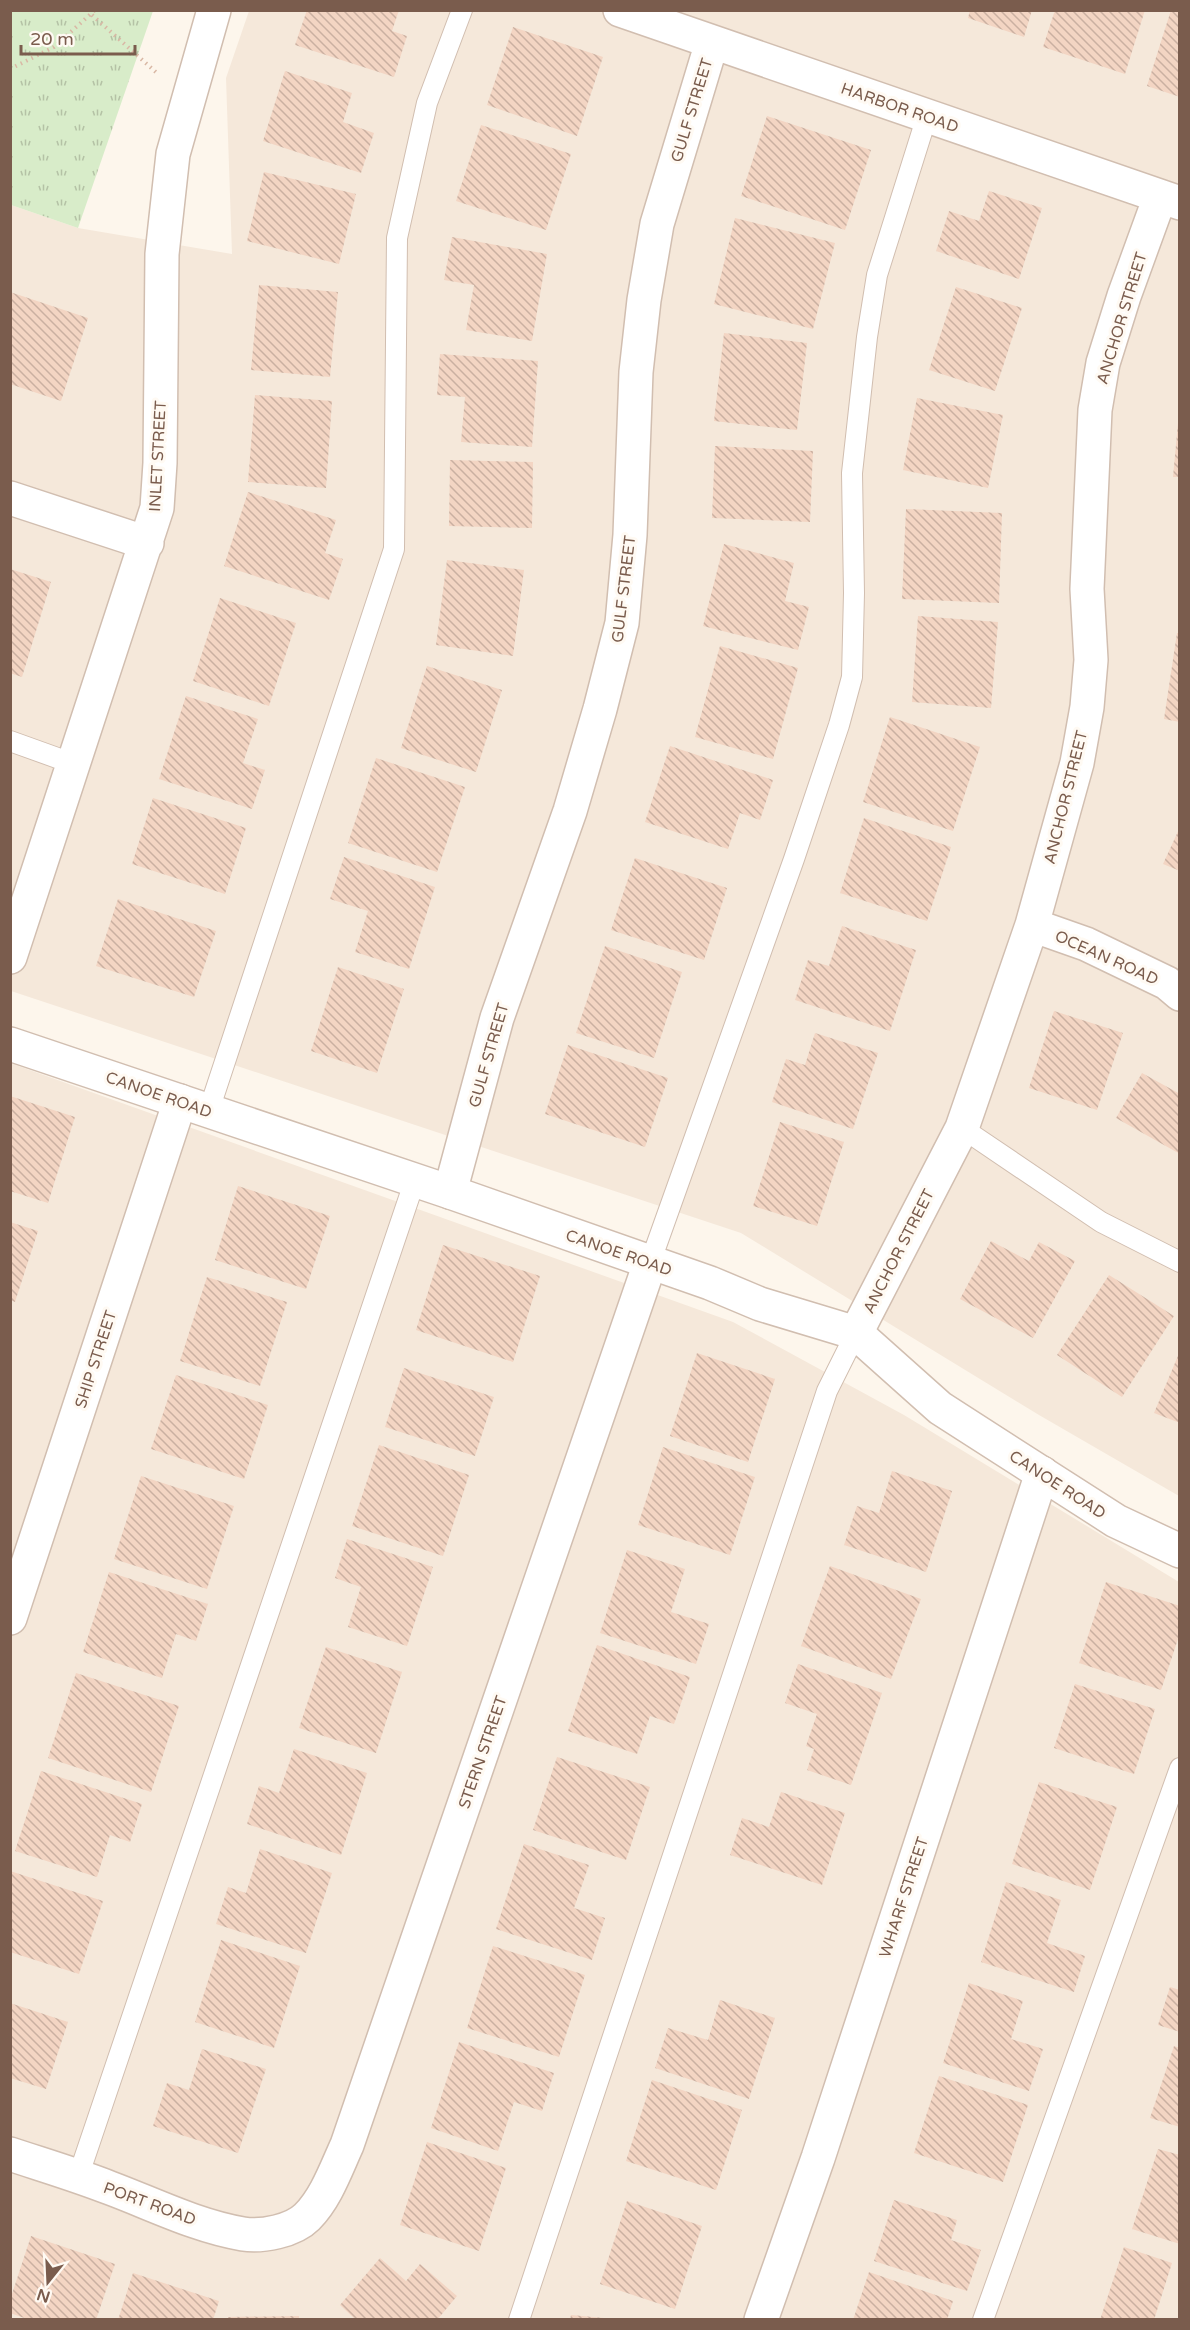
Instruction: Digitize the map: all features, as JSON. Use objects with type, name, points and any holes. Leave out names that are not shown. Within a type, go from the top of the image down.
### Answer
[{"type":"street","name":"INLET STREET","points":[[10,957],[157,508],[160,463],[162,254],[173,154],[214,10]]},
{"type":"street","name":"HARBOR ROAD","points":[[620,10],[1170,200]]},
{"type":"street","name":"GULF STREET","points":[[450,1192],[497,1018],[570,811],[622,623],[630,535],[636,372],[644,300],[657,224],[711,42]]},
{"type":"street","name":"ANCHOR STREET","points":[[856,1333],[962,1128],[1032,925],[1077,763],[1087,707],[1091,660],[1087,589],[1095,410],[1110,340],[1170,200]]},
{"type":"street","points":[[10,498],[147,543]]},
{"type":"street","name":"OCEAN ROAD","points":[[1032,925],[1086,944],[1167,983],[1179,994]]},
{"type":"street","name":"CANOE ROAD","points":[[10,1044],[450,1192],[710,1283],[760,1304],[856,1333],[940,1408],[1116,1521],[1179,1551]]},
{"type":"street","name":"SHIP STREET","points":[[10,1618],[194,1106]]},
{"type":"street","name":"STERN STREET","points":[[291,2227],[307,2217],[325,2191],[347,2145],[650,1263]]},
{"type":"street","name":"WHARF STREET","points":[[762,2319],[821,2147],[1042,1473]]},
{"type":"street","name":"PORT ROAD","points":[[10,2154],[78,2177],[170,2213],[244,2234],[269,2233],[291,2227]]},
{"type":"lane","points":[[194,1106],[394,549],[397,238],[427,103],[462,10]]},
{"type":"lane","points":[[650,1263],[794,859],[839,725],[852,677],[854,593],[852,473],[867,337],[877,275],[927,116]]},
{"type":"lane","points":[[10,741],[74,765]]},
{"type":"lane","points":[[962,1128],[1101,1222],[1179,1262]]},
{"type":"lane","points":[[78,2177],[415,1180]]},
{"type":"lane","points":[[519,2319],[827,1391],[856,1333]]},
{"type":"lane","points":[[983,2319],[1179,1768]]},
{"type":"path","points":[[10,69],[54,47],[94,13],[187,100]]},
{"type":"shaded area","points":[[249,11],[1179,11],[1179,1496],[1039,1415],[741,1233],[11,991],[11,205],[78,228],[232,254],[226,78]]},
{"type":"shaded area","points":[[10,1063],[733,1322],[904,1415],[1179,1582],[1179,2319],[11,2319]]},
{"type":"green space","points":[[11,10],[153,11],[78,228],[11,205]]},
{"type":"building","points":[[307,10],[399,10],[392,31],[407,36],[394,77],[295,45]]},
{"type":"building","points":[[970,10],[1032,10],[1024,37],[968,18]]},
{"type":"building","points":[[1055,10],[1145,10],[1125,74],[1043,47]]},
{"type":"building","points":[[1171,10],[1180,10],[1180,97],[1147,86]]},
{"type":"building","points":[[513,27],[603,57],[577,136],[487,105]]},
{"type":"building","points":[[285,71],[352,93],[343,122],[374,133],[361,173],[263,141]]},
{"type":"building","points":[[767,116],[871,150],[845,230],[741,196]]},
{"type":"building","points":[[481,125],[571,154],[546,230],[456,201]]},
{"type":"building","points":[[264,172],[356,194],[339,264],[247,241]]},
{"type":"building","points":[[989,191],[1042,208],[1019,279],[936,251],[949,211],[979,221]]},
{"type":"building","points":[[735,218],[835,243],[813,329],[714,304]]},
{"type":"building","points":[[452,237],[547,254],[532,341],[466,330],[474,285],[444,280]]},
{"type":"building","points":[[259,285],[338,292],[330,377],[251,370]]},
{"type":"building","points":[[956,287],[1022,308],[995,391],[929,370]]},
{"type":"building","points":[[10,292],[88,318],[61,401],[10,384]]},
{"type":"building","points":[[724,333],[807,343],[797,430],[714,421]]},
{"type":"building","points":[[440,354],[538,361],[532,447],[461,442],[465,397],[437,395]]},
{"type":"building","points":[[255,395],[332,401],[326,488],[248,482]]},
{"type":"building","points":[[917,398],[1003,415],[988,488],[903,470]]},
{"type":"building","points":[[1178,423],[1180,423],[1180,477],[1173,477]]},
{"type":"building","points":[[715,446],[813,451],[810,522],[712,518]]},
{"type":"building","points":[[450,460],[533,462],[532,528],[449,526]]},
{"type":"building","points":[[248,492],[336,520],[325,553],[343,559],[329,600],[224,566]]},
{"type":"building","points":[[906,509],[1002,513],[999,603],[902,599]]},
{"type":"building","points":[[724,544],[794,563],[785,601],[809,607],[798,650],[703,626]]},
{"type":"building","points":[[447,560],[524,570],[513,656],[436,645]]},
{"type":"building","points":[[10,569],[51,582],[22,677],[10,673]]},
{"type":"building","points":[[220,598],[296,623],[269,706],[193,681]]},
{"type":"building","points":[[918,616],[998,622],[991,708],[912,702]]},
{"type":"building","points":[[1177,633],[1180,633],[1180,722],[1164,719]]},
{"type":"building","points":[[720,646],[798,668],[773,759],[695,737]]},
{"type":"building","points":[[427,666],[502,690],[476,772],[401,748]]},
{"type":"building","points":[[186,696],[258,719],[243,763],[265,770],[252,809],[159,779]]},
{"type":"building","points":[[890,717],[980,747],[953,831],[863,802]]},
{"type":"building","points":[[670,746],[773,780],[760,820],[740,813],[728,849],[645,822]]},
{"type":"building","points":[[376,758],[465,787],[437,872],[348,843]]},
{"type":"building","points":[[153,798],[246,828],[225,894],[132,864]]},
{"type":"building","points":[[864,818],[951,847],[927,921],[840,893]]},
{"type":"building","points":[[1180,827],[1180,871],[1163,864]]},
{"type":"building","points":[[344,857],[435,887],[409,969],[355,952],[368,911],[330,899]]},
{"type":"building","points":[[635,858],[727,888],[704,960],[611,930]]},
{"type":"building","points":[[118,899],[216,931],[194,997],[96,966]]},
{"type":"building","points":[[842,926],[916,950],[890,1031],[795,1000],[808,960],[829,966]]},
{"type":"building","points":[[605,946],[682,972],[654,1058],[576,1033]]},
{"type":"building","points":[[338,967],[404,989],[377,1073],[311,1051]]},
{"type":"building","points":[[1054,1011],[1123,1033],[1097,1110],[1029,1088]]},
{"type":"building","points":[[815,1033],[878,1053],[853,1129],[772,1102],[786,1059],[805,1065]]},
{"type":"building","points":[[568,1045],[668,1078],[645,1147],[545,1114]]},
{"type":"building","points":[[1142,1073],[1180,1094],[1180,1154],[1116,1118]]},
{"type":"building","points":[[10,1096],[75,1117],[48,1203],[10,1191]]},
{"type":"building","points":[[780,1122],[844,1142],[817,1226],[753,1206]]},
{"type":"building","points":[[238,1186],[330,1216],[306,1289],[215,1260]]},
{"type":"building","points":[[10,1222],[38,1231],[15,1302],[10,1300]]},
{"type":"building","points":[[991,1241],[1029,1261],[1039,1242],[1075,1261],[1033,1338],[960,1299]]},
{"type":"building","points":[[443,1245],[540,1276],[513,1362],[416,1330]]},
{"type":"building","points":[[1109,1275],[1174,1316],[1122,1397],[1057,1355]]},
{"type":"building","points":[[207,1277],[287,1302],[260,1386],[180,1361]]},
{"type":"building","points":[[1180,1351],[1180,1423],[1154,1413]]},
{"type":"building","points":[[697,1353],[775,1379],[748,1462],[670,1436]]},
{"type":"building","points":[[404,1368],[494,1397],[475,1456],[385,1427]]},
{"type":"building","points":[[176,1375],[268,1405],[244,1479],[151,1449]]},
{"type":"building","points":[[379,1445],[469,1475],[443,1556],[352,1526]]},
{"type":"building","points":[[663,1447],[755,1477],[730,1555],[638,1525]]},
{"type":"building","points":[[892,1471],[952,1491],[926,1572],[844,1545],[857,1506],[879,1513]]},
{"type":"building","points":[[141,1476],[234,1506],[207,1589],[114,1559]]},
{"type":"building","points":[[347,1539],[433,1567],[407,1646],[348,1627],[361,1587],[335,1578]]},
{"type":"building","points":[[627,1550],[685,1569],[671,1612],[709,1624],[696,1664],[600,1633]]},
{"type":"building","points":[[830,1566],[921,1599],[891,1679],[801,1646]]},
{"type":"building","points":[[109,1572],[208,1604],[196,1641],[176,1634],[162,1678],[83,1652]]},
{"type":"building","points":[[1106,1582],[1180,1606],[1180,1633],[1161,1690],[1079,1663]]},
{"type":"building","points":[[597,1645],[690,1677],[674,1724],[650,1716],[637,1754],[568,1731]]},
{"type":"building","points":[[326,1647],[402,1672],[376,1753],[299,1728]]},
{"type":"building","points":[[798,1664],[882,1693],[851,1785],[807,1770],[814,1749],[806,1746],[817,1714],[785,1703]]},
{"type":"building","points":[[76,1673],[179,1706],[151,1792],[48,1758]]},
{"type":"building","points":[[1075,1684],[1155,1709],[1134,1774],[1054,1748]]},
{"type":"building","points":[[294,1749],[367,1773],[341,1855],[247,1824],[259,1786],[279,1793]]},
{"type":"building","points":[[557,1757],[650,1787],[626,1860],[533,1830]]},
{"type":"building","points":[[41,1771],[142,1804],[130,1842],[110,1835],[97,1877],[15,1851]]},
{"type":"building","points":[[1039,1782],[1117,1807],[1090,1890],[1012,1864]]},
{"type":"building","points":[[781,1792],[845,1813],[822,1885],[730,1855],[742,1818],[769,1827]]},
{"type":"building","points":[[524,1844],[589,1865],[574,1908],[605,1918],[592,1960],[496,1929]]},
{"type":"building","points":[[260,1849],[332,1873],[306,1953],[216,1924],[228,1887],[246,1893]]},
{"type":"building","points":[[10,1871],[103,1901],[79,1974],[10,1952]]},
{"type":"building","points":[[1006,1882],[1061,1900],[1047,1943],[1085,1956],[1074,1992],[981,1962]]},
{"type":"building","points":[[221,1940],[300,1966],[274,2048],[195,2022]]},
{"type":"building","points":[[493,1946],[585,1975],[559,2057],[467,2028]]},
{"type":"building","points":[[969,1983],[1023,2001],[1011,2039],[1043,2049],[1029,2091],[943,2063]]},
{"type":"building","points":[[1170,1987],[1180,1990],[1180,2032],[1158,2025]]},
{"type":"building","points":[[720,2000],[775,2018],[749,2099],[655,2068],[668,2028],[708,2040]]},
{"type":"building","points":[[10,2003],[68,2022],[46,2089],[10,2078]]},
{"type":"building","points":[[459,2042],[554,2073],[542,2111],[514,2102],[498,2151],[431,2128]]},
{"type":"building","points":[[1174,2046],[1180,2048],[1180,2127],[1150,2118]]},
{"type":"building","points":[[202,2049],[266,2069],[238,2153],[153,2126],[167,2083],[189,2090]]},
{"type":"building","points":[[939,2076],[1028,2105],[1003,2182],[914,2153]]},
{"type":"building","points":[[652,2080],[742,2110],[716,2190],[626,2161]]},
{"type":"building","points":[[427,2142],[506,2168],[479,2251],[400,2225]]},
{"type":"building","points":[[1158,2149],[1180,2155],[1180,2244],[1132,2229]]},
{"type":"building","points":[[894,2200],[957,2220],[951,2240],[981,2250],[967,2291],[874,2261]]},
{"type":"building","points":[[627,2201],[702,2226],[675,2309],[600,2284]]},
{"type":"building","points":[[31,2236],[115,2264],[96,2320],[30,2320],[10,2313],[10,2300]]},
{"type":"building","points":[[1124,2247],[1172,2263],[1154,2320],[1100,2320]]},
{"type":"building","points":[[380,2258],[406,2281],[420,2264],[457,2296],[437,2320],[356,2320],[340,2305]]},
{"type":"building","points":[[869,2272],[953,2301],[947,2320],[853,2320]]},
{"type":"building","points":[[133,2273],[219,2301],[213,2320],[118,2320]]},
{"type":"building","points":[[571,2315],[604,2318],[604,2320],[570,2320]]},
{"type":"building","points":[[299,2316],[299,2320],[228,2320],[228,2317]]}]
